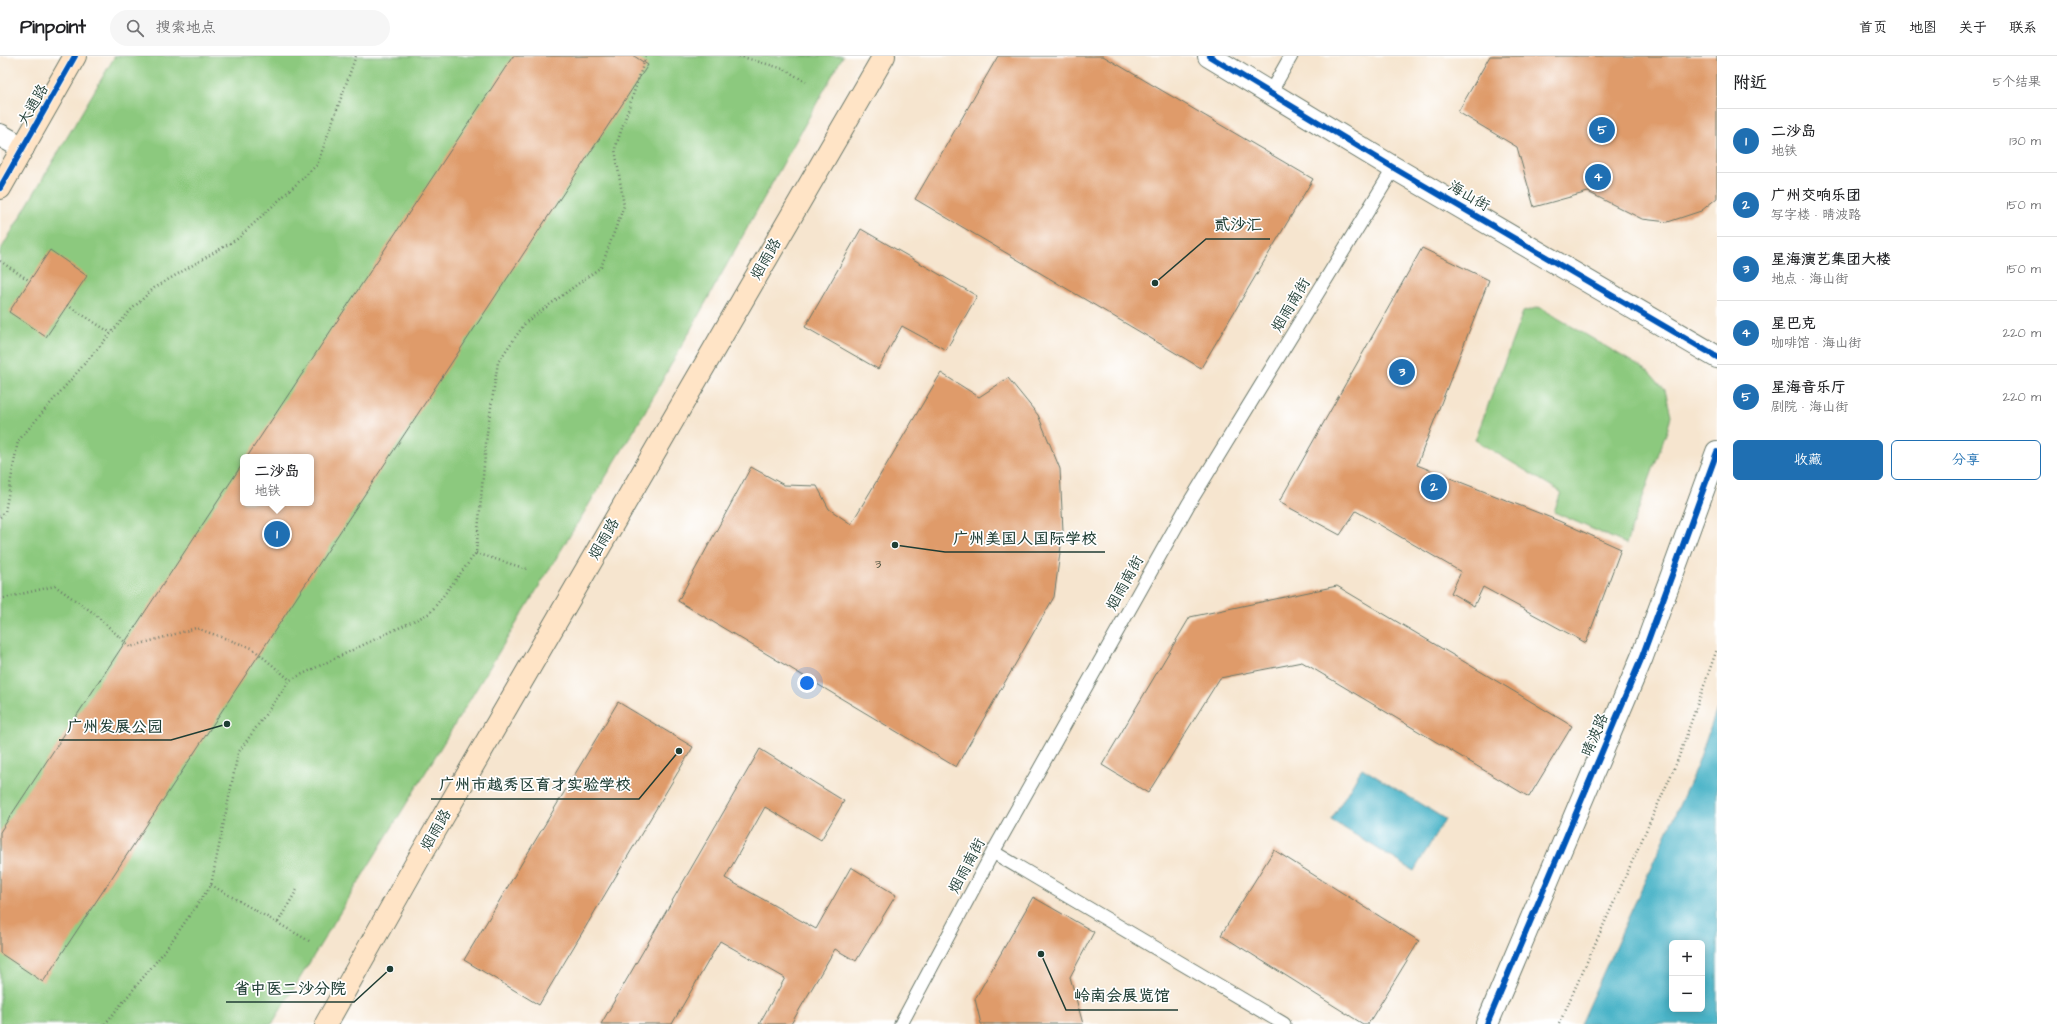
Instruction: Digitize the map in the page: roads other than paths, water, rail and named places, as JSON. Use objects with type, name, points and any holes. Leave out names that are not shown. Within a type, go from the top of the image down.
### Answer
[{"type":"main road","name":"大通路","points":[[0,188],[76,56]]},
{"type":"main road","name":"烟雨路","points":[[326,1024],[418,860],[884,56]]},
{"type":"street","name":"海山街","points":[[1209,56],[1394,168],[1717,357]]},
{"type":"street","points":[[0,135],[23,148]]},
{"type":"street","name":"晴波路","points":[[1487,1024],[1642,657],[1717,452]]},
{"type":"lane","points":[[1270,93],[1291,56]]},
{"type":"lane","name":"烟雨南街","points":[[901,1024],[993,852],[1188,505],[1394,168]]},
{"type":"lane","points":[[993,852],[1284,1024]]},
{"type":"water","points":[[1717,709],[1717,1024],[1580,1024],[1696,768]]},
{"type":"water","points":[[1362,768],[1445,819],[1414,871],[1331,820]]},
{"type":"place","name":"星海音乐厅","points":[[1602,130]]},
{"type":"place","name":"星巴克","points":[[1598,177]]},
{"type":"place","name":"贰沙汇","points":[[1155,283]]},
{"type":"place","name":"星海演艺集团大楼","points":[[1402,372]]},
{"type":"place","name":"广州交响乐团","points":[[1434,487]]},
{"type":"place","name":"二沙岛","points":[[277,534]]},
{"type":"place","name":"广州美国人国际学校","points":[[895,545]]},
{"type":"place","name":"广州发展公园","points":[[227,724]]},
{"type":"place","name":"广州市越秀区育才实验学校","points":[[679,751]]},
{"type":"place","name":"岭南会展览馆","points":[[1041,954]]},
{"type":"place","name":"省中医二沙分院","points":[[390,969]]}]
